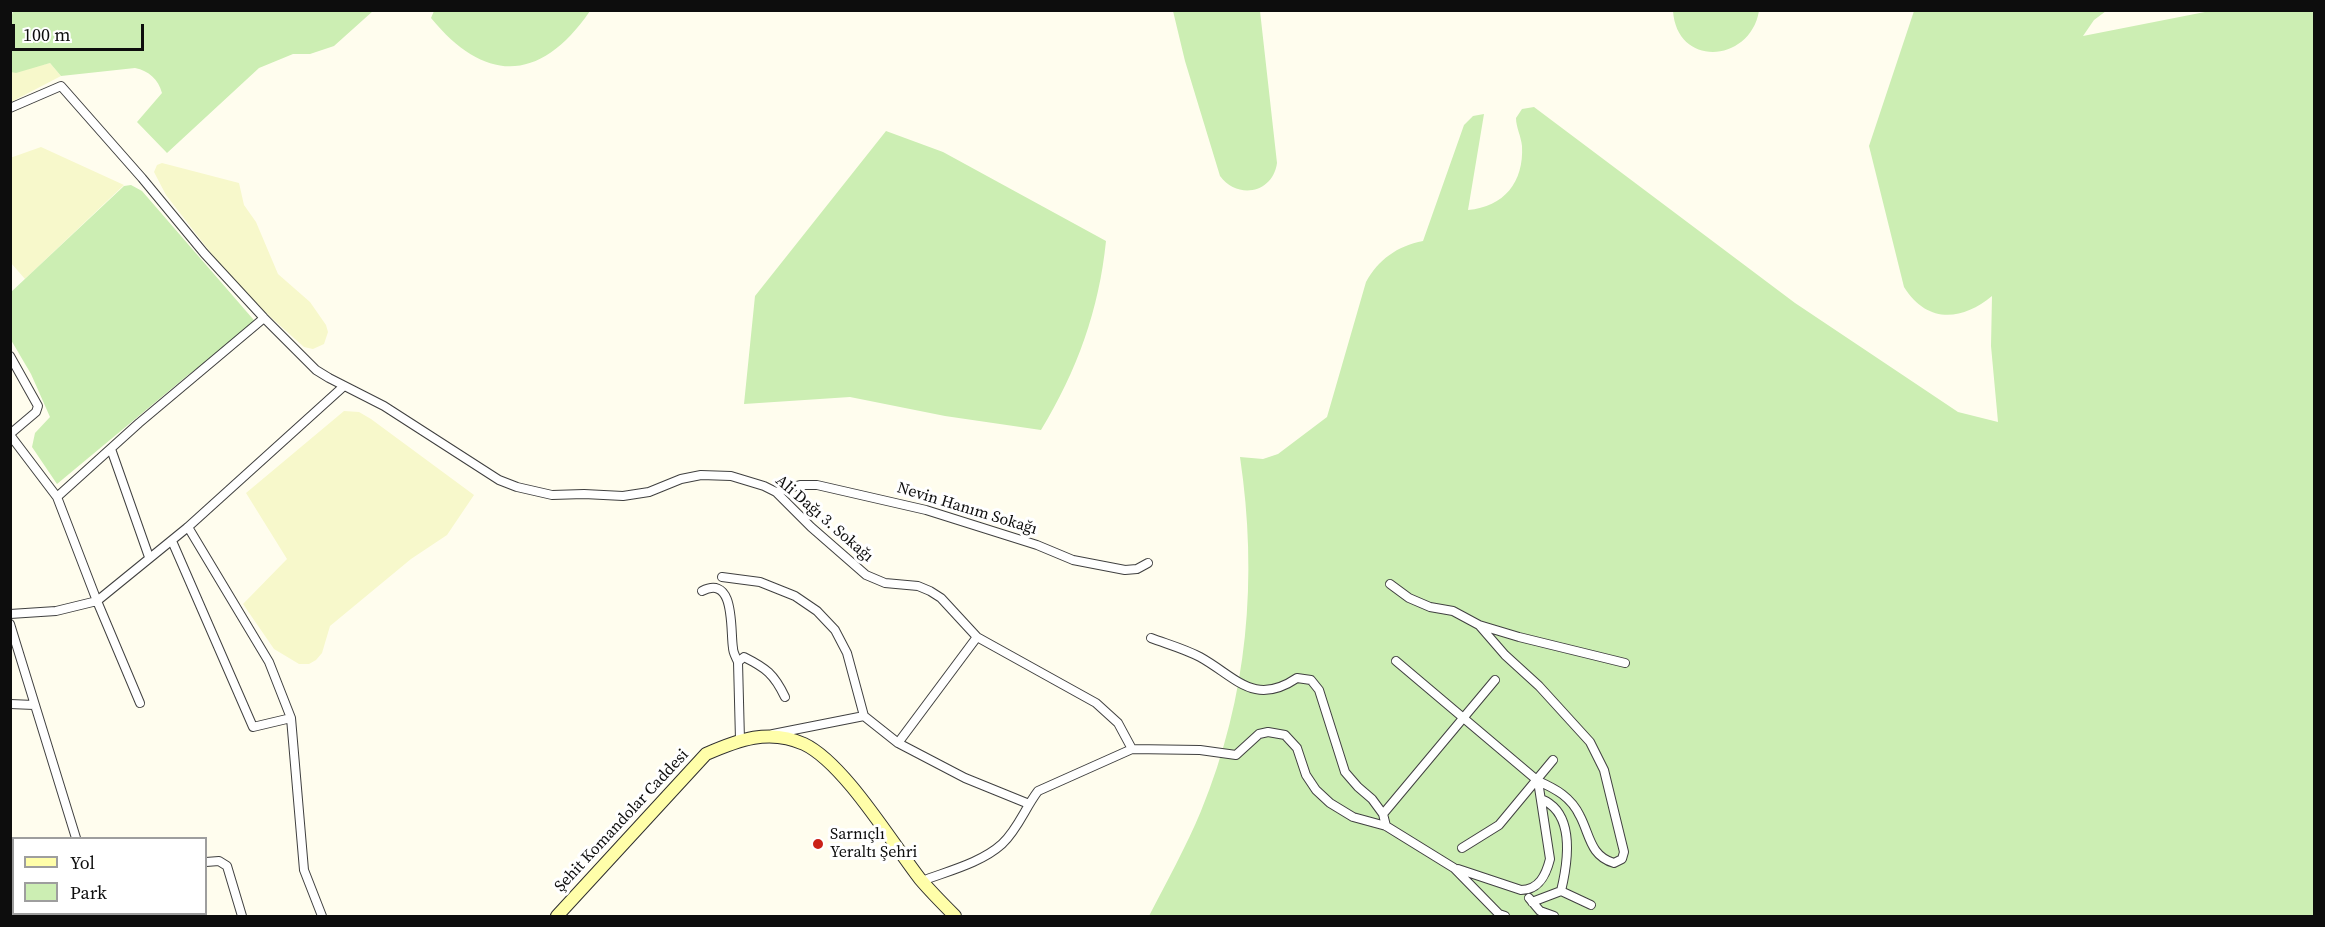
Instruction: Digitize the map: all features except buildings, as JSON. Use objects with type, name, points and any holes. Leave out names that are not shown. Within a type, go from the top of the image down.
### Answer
[{"type":"main road","name":"Şehit Komandolar Caddesi","points":[[556,916],[706,754],[740,740],[759,736],[786,739],[803,744],[819,753],[849,783],[922,881],[955,916]]},
{"type":"street","name":"Ali Dağı 3. Sokağı","points":[[10,108],[61,86],[204,253],[316,370],[384,406],[500,480],[552,495],[623,496],[637,495],[681,479],[717,475],[749,480],[776,492],[811,527],[866,575],[885,583],[918,586],[930,591],[941,598],[977,637],[1096,703],[1118,723],[1132,749]]},
{"type":"street","points":[[57,497],[139,423],[264,318]]},
{"type":"street","points":[[10,356],[38,406],[36,412],[10,434],[57,497],[140,703]]},
{"type":"street","points":[[10,614],[56,611],[97,601],[149,557],[172,541],[344,386]]},
{"type":"street","points":[[111,449],[149,557]]},
{"type":"street","name":"Nevin Hanım Sokağı","points":[[776,492],[800,485],[817,485],[926,510],[1073,560],[1125,570],[1137,569],[1148,563]]},
{"type":"street","points":[[188,527],[269,662],[291,718],[304,870],[322,916]]},
{"type":"street","points":[[172,541],[253,727],[291,718]]},
{"type":"street","points":[[722,577],[760,582],[795,596],[817,611],[835,630],[847,653],[864,716],[898,743],[965,778],[1029,804]]},
{"type":"street","points":[[1390,584],[1409,598],[1430,608],[1453,611],[1479,625],[1625,663]]},
{"type":"street","points":[[702,591],[717,589],[726,597],[730,610],[733,651],[738,662],[740,740]]},
{"type":"street","points":[[10,624],[76,837]]},
{"type":"street","points":[[1396,661],[1538,780],[1561,791],[1580,814],[1593,850],[1599,856],[1614,863],[1620,861],[1624,852],[1604,770],[1590,742],[1479,625]]},
{"type":"street","points":[[898,743],[977,637]]},
{"type":"street","points":[[1151,638],[1199,657],[1243,686],[1257,690],[1271,690],[1302,677],[1311,680],[1319,690],[1345,772],[1372,799],[1383,814],[1386,826]]},
{"type":"street","points":[[738,662],[744,657],[764,667],[777,680],[785,697]]},
{"type":"street","points":[[1383,814],[1495,680]]},
{"type":"street","points":[[10,704],[34,705]]},
{"type":"street","points":[[759,736],[864,716]]},
{"type":"street","points":[[922,881],[976,860],[1002,845],[1020,822],[1038,791],[1132,749],[1200,750],[1236,754],[1259,734],[1277,732],[1292,741],[1297,748],[1306,775],[1316,790],[1330,803],[1353,818],[1386,826],[1454,868],[1527,890],[1542,879],[1550,859],[1538,780]]},
{"type":"street","points":[[1462,848],[1499,825],[1553,760]]},
{"type":"street","points":[[1541,799],[1548,802],[1560,814],[1566,838],[1568,862],[1561,891]]},
{"type":"street","points":[[207,862],[219,861],[228,868],[242,916]]},
{"type":"street","points":[[1454,868],[1499,914],[1505,916]]},
{"type":"street","points":[[1527,890],[1532,902],[1540,911],[1554,916]]},
{"type":"street","points":[[1532,902],[1561,891],[1591,905]]},
{"type":"green space","points":[[434,10],[590,11],[571,34],[552,51],[533,62],[513,66],[493,64],[472,55],[452,40],[431,18]]},
{"type":"green space","points":[[1673,10],[1759,11],[1753,28],[1742,41],[1729,49],[1714,52],[1700,50],[1687,42],[1677,29]]},
{"type":"green space","points":[[13,11],[373,11],[334,46],[310,54],[293,54],[259,68],[167,153],[137,122],[162,93],[152,76],[135,68],[61,76],[50,63],[16,73],[11,72],[10,23]]},
{"type":"green space","points":[[1173,11],[1260,11],[1277,163],[1269,181],[1262,187],[1254,190],[1236,188],[1227,184],[1220,176],[1185,61]]},
{"type":"green space","points":[[1914,11],[2106,11],[2094,20],[2083,36],[2210,11],[2314,11],[2314,916],[1149,916],[1201,811],[1217,768],[1239,681],[1248,592],[1248,547],[1240,457],[1263,459],[1278,454],[1327,417],[1366,282],[1376,267],[1389,255],[1405,246],[1423,241],[1464,125],[1473,116],[1484,114],[1468,210],[1492,204],[1509,190],[1515,181],[1522,159],[1522,146],[1516,118],[1522,109],[1534,107],[1795,303],[1958,412],[1998,422],[1991,346],[1992,296],[1969,310],[1945,315],[1923,308],[1913,299],[1904,287],[1869,146]]},
{"type":"green space","points":[[50,63],[61,76],[11,102],[10,72]]},
{"type":"green space","points":[[886,131],[943,152],[1106,241],[1103,267],[1092,316],[1076,362],[1041,430],[945,416],[850,397],[744,404],[755,296]]},
{"type":"green space","points":[[41,147],[124,185],[25,279],[11,263],[10,158]]},
{"type":"green space","points":[[162,163],[239,183],[244,205],[256,222],[278,274],[310,302],[326,325],[328,332],[324,344],[313,349],[304,347],[238,288],[166,195],[154,172],[157,165]]},
{"type":"green space","points":[[131,185],[142,191],[259,326],[188,375],[57,484],[32,447],[35,433],[50,417],[31,374],[11,340],[10,293],[124,186]]},
{"type":"green space","points":[[344,411],[359,412],[371,419],[474,495],[447,535],[411,559],[330,626],[322,653],[309,664],[299,664],[274,649],[243,604],[287,559],[246,493]]},
{"type":"place","name":"Sarnıçlı Yeraltı Şehri","points":[[818,844]]}]
